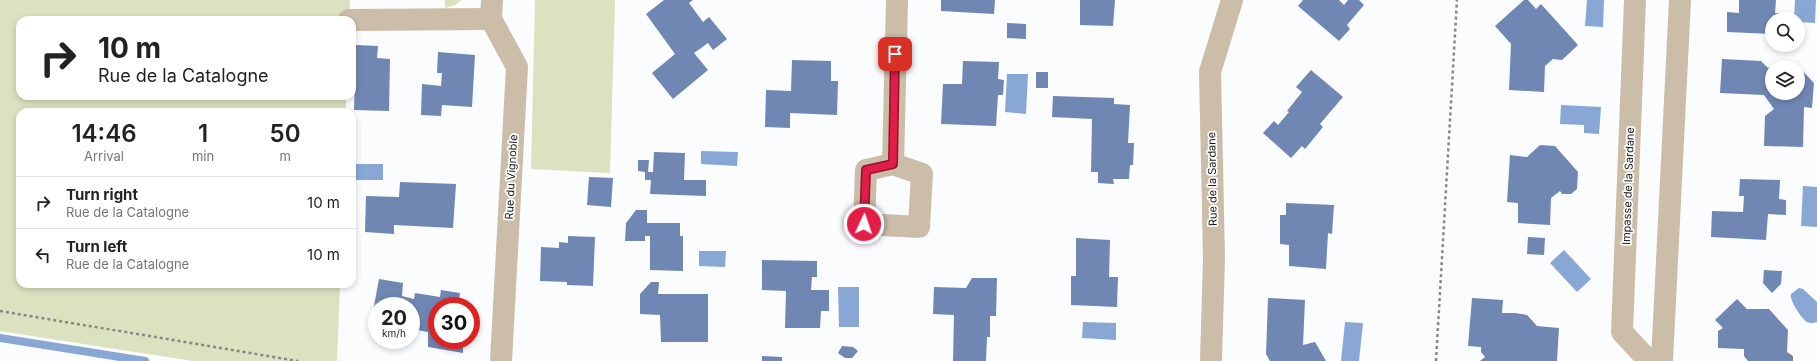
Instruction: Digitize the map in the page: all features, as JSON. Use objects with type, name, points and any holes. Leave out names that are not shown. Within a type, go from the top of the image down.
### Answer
[{"type":"street","points":[[893,164],[897,0]]},
{"type":"street","name":"Rue de la Sardane","points":[[1211,361],[1214,258],[1210,72],[1232,0]]},
{"type":"street","name":"Impasse de la Sardane","points":[[1635,0],[1622,332],[1649,361]]},
{"type":"street","points":[[1662,361],[1680,0]]},
{"type":"street","points":[[356,20],[492,10]]},
{"type":"street","name":"Rue du Vignoble","points":[[492,10],[517,67],[501,361]]},
{"type":"path","points":[[1436,361],[1457,0]]},
{"type":"path","points":[[0,311],[298,361]]},
{"type":"green space","points":[[0,0],[350,0],[349,16],[16,16],[16,100],[346,100],[346,108],[16,108],[16,288],[340,288],[337,361],[193,361],[0,331]]},
{"type":"green space","points":[[445,0],[462,0],[455,5],[445,8]]},
{"type":"green space","points":[[535,0],[615,0],[610,173],[531,169]]},
{"type":"water","points":[[1587,0],[1604,0],[1603,27],[1585,26]]},
{"type":"water","points":[[1795,0],[1816,0],[1815,23],[1805,22],[1805,12],[1794,12]]},
{"type":"water","points":[[1007,74],[1028,74],[1026,114],[1005,112]]},
{"type":"water","points":[[1561,105],[1601,107],[1599,134],[1584,133],[1584,125],[1560,124]]},
{"type":"water","points":[[701,151],[738,152],[737,166],[701,164]]},
{"type":"water","points":[[356,164],[383,164],[383,180],[356,180]]},
{"type":"water","points":[[1803,186],[1817,187],[1817,227],[1801,226]]},
{"type":"water","points":[[1564,250],[1591,279],[1577,292],[1550,263]]},
{"type":"water","points":[[699,251],[726,251],[725,267],[699,266]]},
{"type":"water","points":[[838,287],[859,287],[859,327],[839,327]]},
{"type":"water","points":[[1799,288],[1803,289],[1817,302],[1817,322],[1807,322],[1794,305],[1791,294]]},
{"type":"water","points":[[1083,322],[1116,323],[1116,340],[1082,338]]},
{"type":"water","points":[[1345,322],[1363,323],[1359,361],[1341,361]]},
{"type":"building","points":[[664,0],[693,0],[689,3],[703,22],[709,17],[727,39],[713,50],[708,43],[694,53],[708,70],[673,99],[652,73],[675,54],[646,14]]},
{"type":"building","points":[[941,0],[995,0],[994,14],[941,11]]},
{"type":"building","points":[[1080,0],[1115,0],[1113,26],[1080,25]]},
{"type":"building","points":[[1303,0],[1339,0],[1344,5],[1348,0],[1359,0],[1364,5],[1347,25],[1350,29],[1339,41],[1298,6]]},
{"type":"building","points":[[1524,0],[1528,0],[1536,9],[1541,4],[1578,45],[1562,60],[1553,59],[1545,66],[1544,92],[1509,90],[1511,44],[1495,26]]},
{"type":"building","points":[[1739,0],[1776,0],[1775,12],[1765,12],[1765,34],[1727,32],[1727,12],[1739,13]]},
{"type":"building","points":[[1007,23],[1026,24],[1026,39],[1007,38]]},
{"type":"building","points":[[356,45],[378,46],[377,58],[390,59],[389,111],[356,110],[356,108],[354,108],[354,100],[356,100]]},
{"type":"building","points":[[438,52],[475,55],[472,107],[442,105],[441,116],[421,115],[422,84],[441,86],[442,73],[437,73]]},
{"type":"building","points":[[1722,59],[1761,61],[1765,65],[1765,96],[1764,95],[1720,93]]},
{"type":"building","points":[[792,60],[831,61],[831,81],[838,81],[837,115],[790,113],[790,128],[765,127],[766,90],[791,91]]},
{"type":"building","points":[[963,61],[999,62],[998,79],[1004,80],[1003,95],[998,95],[996,126],[941,124],[943,84],[962,84]]},
{"type":"building","points":[[1311,70],[1343,97],[1320,124],[1323,127],[1305,149],[1302,146],[1291,158],[1263,133],[1274,121],[1278,125],[1289,112],[1287,111],[1302,92],[1296,87]]},
{"type":"building","points":[[1036,72],[1048,72],[1048,88],[1036,88]]},
{"type":"building","points":[[1805,74],[1814,83],[1812,108],[1804,107],[1803,147],[1764,146],[1765,116],[1774,109],[1768,100],[1805,100]]},
{"type":"building","points":[[1053,96],[1114,98],[1114,104],[1130,105],[1128,143],[1134,143],[1133,165],[1130,165],[1129,179],[1113,179],[1114,184],[1098,183],[1098,172],[1091,172],[1092,119],[1052,117]]},
{"type":"building","points":[[1540,145],[1555,146],[1578,172],[1577,189],[1571,194],[1562,194],[1560,191],[1551,198],[1550,225],[1518,223],[1518,203],[1507,202],[1510,155],[1527,157]]},
{"type":"building","points":[[654,152],[685,153],[684,180],[706,180],[706,196],[650,194],[651,180],[645,180],[645,172],[638,171],[638,160],[649,160],[648,172],[653,172]]},
{"type":"building","points":[[589,177],[613,178],[611,207],[587,205]]},
{"type":"building","points":[[1740,179],[1780,180],[1779,199],[1786,200],[1786,215],[1768,214],[1766,240],[1711,237],[1712,211],[1743,212],[1744,196],[1739,196]]},
{"type":"building","points":[[400,182],[456,184],[453,228],[394,225],[394,234],[365,232],[366,196],[399,197]]},
{"type":"building","points":[[1286,203],[1334,205],[1332,234],[1328,233],[1326,269],[1289,266],[1289,245],[1280,244],[1280,215],[1286,215]]},
{"type":"building","points":[[636,210],[647,210],[647,223],[680,223],[680,236],[683,236],[683,271],[650,270],[650,236],[645,236],[645,241],[625,241],[626,223]]},
{"type":"building","points":[[568,236],[595,237],[593,286],[567,285],[567,282],[540,281],[541,247],[559,248],[559,242],[568,243]]},
{"type":"building","points":[[1528,237],[1545,238],[1544,255],[1527,254]]},
{"type":"building","points":[[1076,238],[1110,240],[1109,277],[1118,277],[1117,307],[1071,305],[1071,276],[1076,276]]},
{"type":"building","points":[[762,260],[817,261],[817,277],[812,277],[811,290],[829,290],[829,311],[821,311],[820,328],[785,328],[786,291],[762,290]]},
{"type":"building","points":[[1764,270],[1782,271],[1781,284],[1772,293],[1763,283]]},
{"type":"building","points":[[972,278],[997,278],[996,316],[990,316],[990,337],[987,337],[986,361],[953,361],[954,315],[933,314],[934,287],[966,288]]},
{"type":"building","points":[[379,279],[403,283],[402,296],[406,297],[376,297]]},
{"type":"building","points":[[651,282],[659,282],[658,294],[708,294],[708,342],[661,342],[660,315],[640,314],[640,294]]},
{"type":"building","points":[[441,290],[460,293],[459,297],[440,297]]},
{"type":"building","points":[[415,293],[440,297],[428,297],[428,332],[420,331],[420,297],[414,297]]},
{"type":"building","points":[[1268,298],[1305,300],[1303,345],[1315,342],[1326,361],[1270,361],[1266,354]]},
{"type":"building","points":[[1472,298],[1503,300],[1502,313],[1527,315],[1537,326],[1559,328],[1557,361],[1480,361],[1485,357],[1481,352],[1481,347],[1468,346]]},
{"type":"building","points":[[1737,299],[1747,309],[1769,309],[1788,330],[1787,352],[1793,356],[1793,361],[1748,361],[1744,356],[1744,349],[1718,348],[1718,331],[1723,328],[1715,320]]},
{"type":"building","points":[[842,346],[853,347],[858,351],[852,358],[845,358],[838,353]]},
{"type":"building","points":[[440,349],[463,349],[463,353]]},
{"type":"building","points":[[762,356],[782,357],[782,361],[762,361]]},
{"type":"waterway","points":[[0,338],[145,361]]},
{"type":"route","points":[[864,224],[866,170],[893,164],[895,54]]}]
